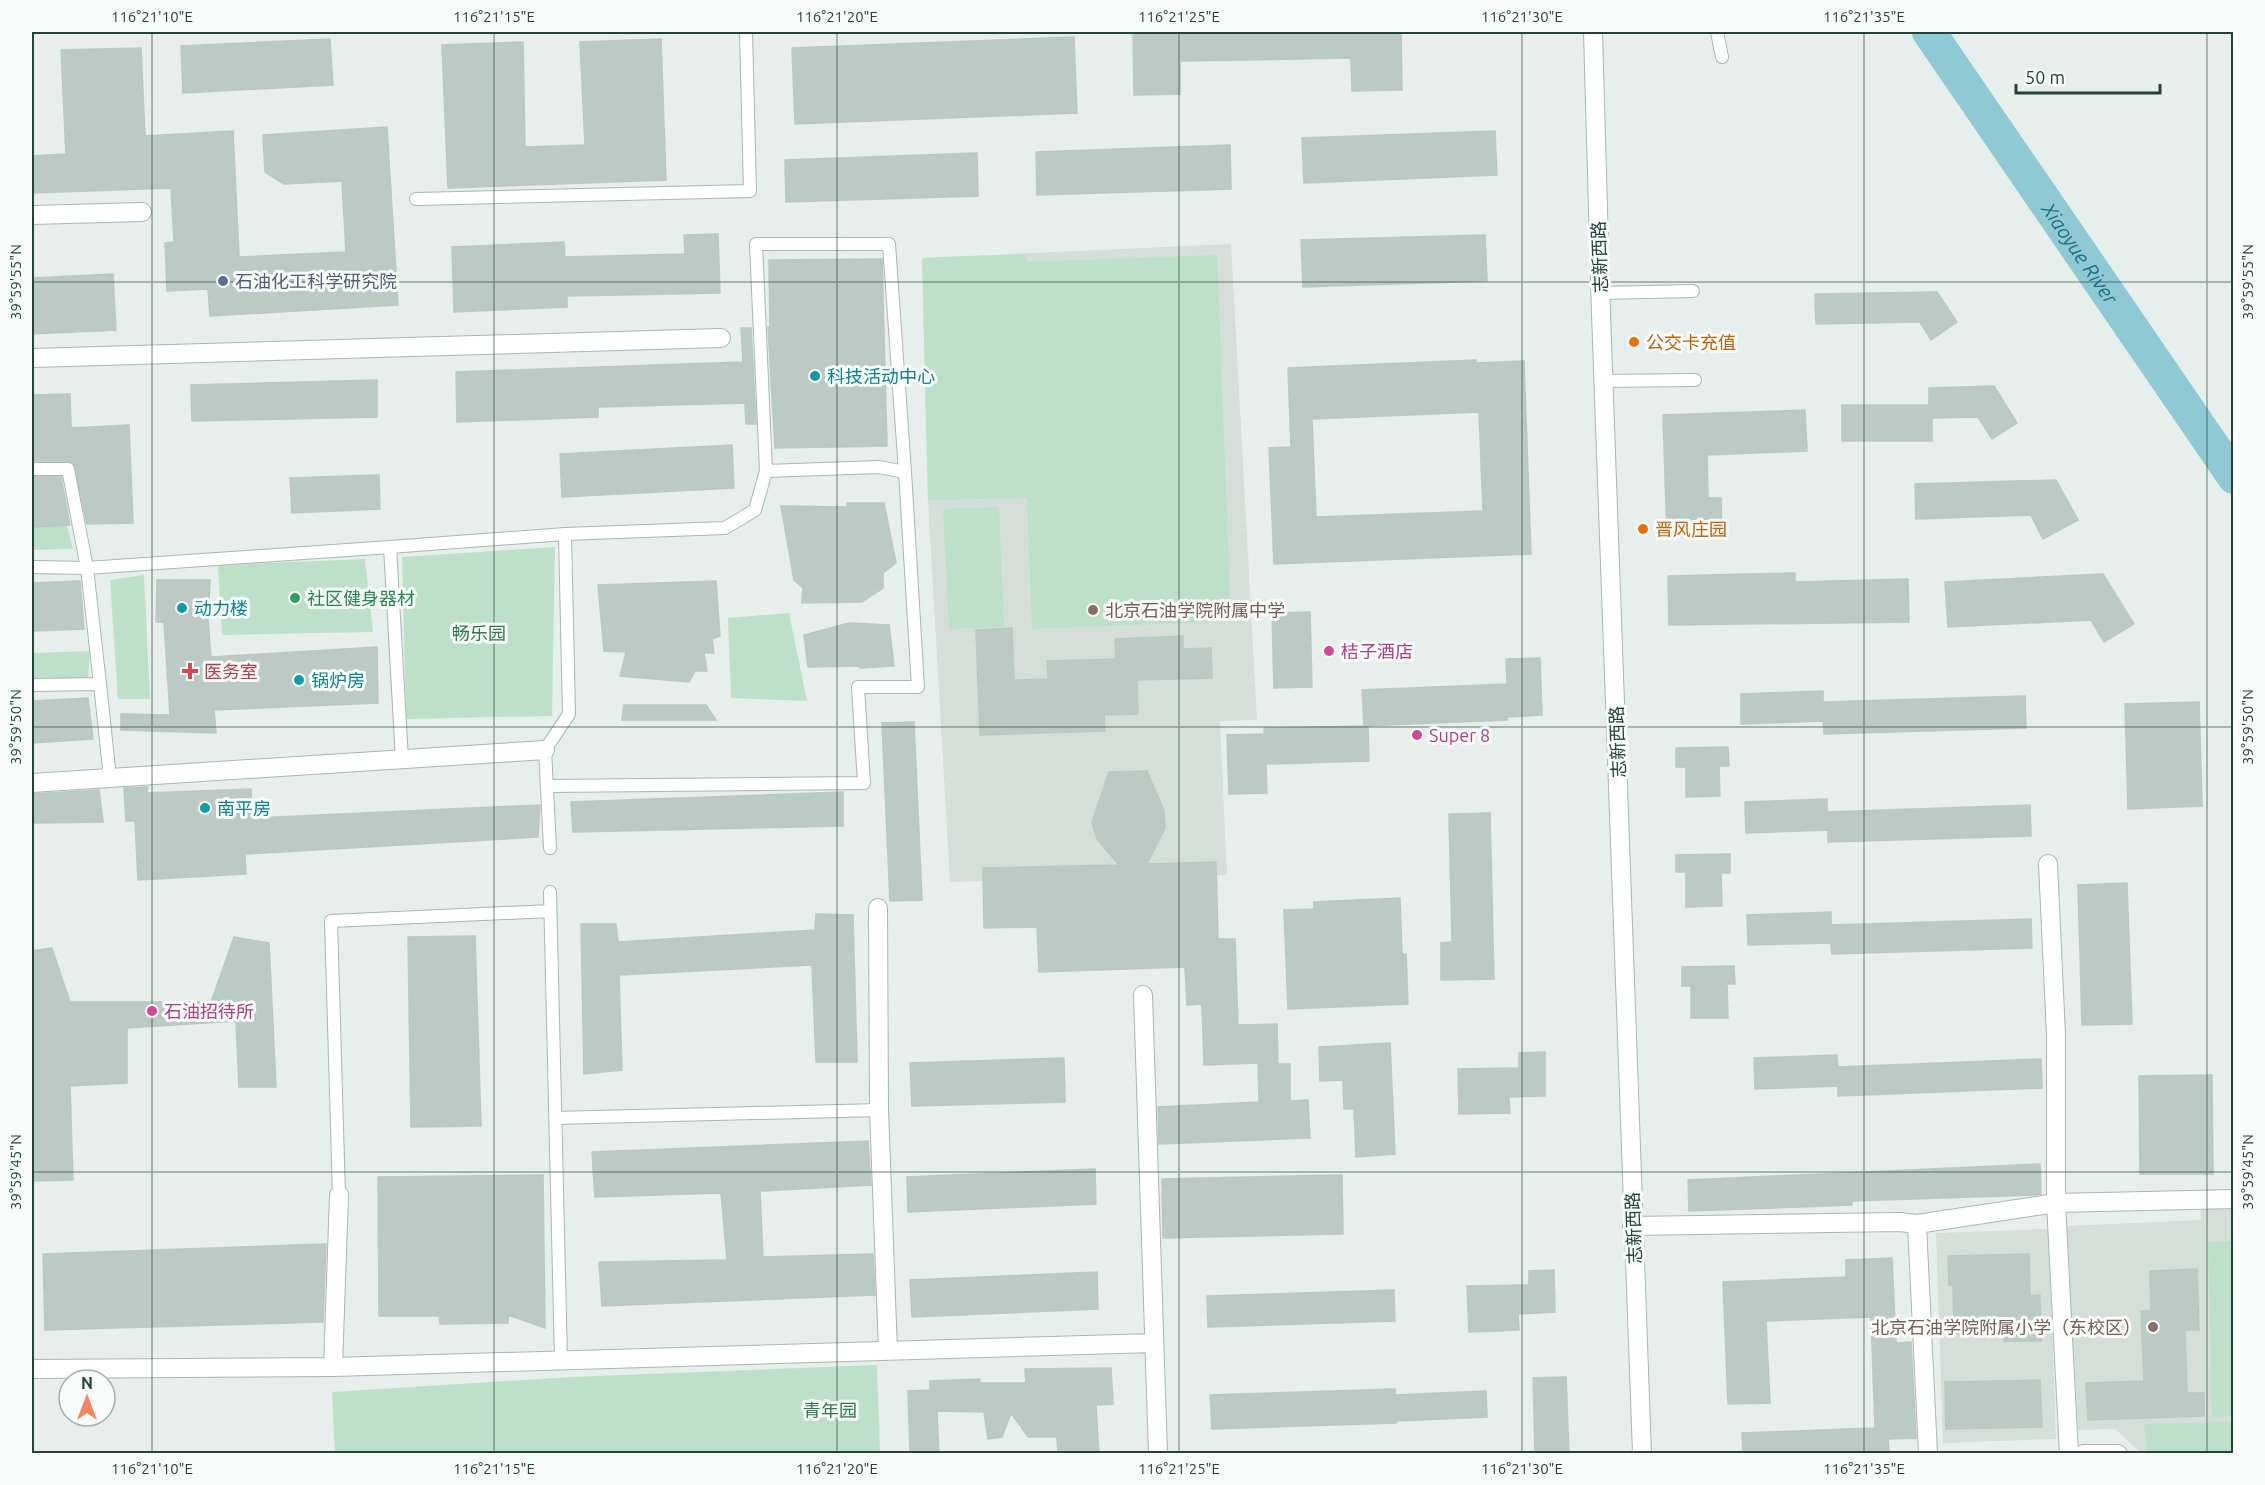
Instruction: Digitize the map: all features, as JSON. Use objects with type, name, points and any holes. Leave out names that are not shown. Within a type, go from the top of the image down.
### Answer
[{"type":"street","name":"志新西路","points":[[1593,32],[1632,1226],[1642,1454]]},
{"type":"street","points":[[32,215],[142,212]]},
{"type":"street","points":[[32,358],[721,338]]},
{"type":"street","points":[[32,783],[545,750]]},
{"type":"street","points":[[2048,864],[2056,1035],[2056,1203],[2069,1454]]},
{"type":"street","points":[[878,908],[879,1110],[888,1351]]},
{"type":"street","points":[[1143,995],[1158,1454]]},
{"type":"street","points":[[333,1367],[339,1195]]},
{"type":"street","points":[[1632,1226],[1900,1222],[1917,1224],[2056,1203],[2234,1199]]},
{"type":"street","points":[[1917,1224],[1928,1454]]},
{"type":"street","points":[[32,1369],[333,1367],[1154,1343]]},
{"type":"street","points":[[2083,1454],[2118,1454]]},
{"type":"lane","points":[[416,199],[750,191],[746,32]]},
{"type":"lane","points":[[1717,32],[1722,57]]},
{"type":"lane","points":[[32,567],[87,568],[565,534],[725,528],[755,510],[766,471],[756,244],[889,244],[918,687],[858,687],[864,783],[547,786]]},
{"type":"lane","points":[[1600,293],[1693,291]]},
{"type":"lane","points":[[1603,381],[1695,380]]},
{"type":"lane","points":[[766,471],[879,467],[905,472]]},
{"type":"lane","points":[[32,469],[68,469],[87,568],[110,778]]},
{"type":"lane","points":[[550,848],[545,750],[569,714],[565,534]]},
{"type":"lane","points":[[390,547],[402,760]]},
{"type":"lane","points":[[32,685],[100,684]]},
{"type":"lane","points":[[550,892],[561,1360]]},
{"type":"lane","points":[[339,1195],[331,921],[550,911]]},
{"type":"lane","points":[[555,1118],[879,1110]]},
{"type":"shaded area","name":"北京石油学院附属中学","points":[[1231,244],[1257,720],[1220,721],[1227,875],[950,882],[928,500],[922,258]]},
{"type":"shaded area","name":"北京石油学院附属小学（东校区）","points":[[2233,1204],[2233,1453],[2141,1453],[2115,1429],[2078,1430],[2066,1226],[2201,1220],[2200,1205]]},
{"type":"shaded area","points":[[2049,1229],[2056,1439],[1943,1443],[1936,1233]]},
{"type":"green space","points":[[1026,254],[1027,262],[1217,255],[1231,621],[1032,629],[1027,498],[928,500],[922,258]]},
{"type":"green space","points":[[32,473],[53,473],[73,549],[32,550]]},
{"type":"green space","points":[[999,507],[1004,627],[949,629],[943,509]]},
{"type":"green space","name":"畅乐园","points":[[555,547],[552,716],[406,719],[402,557]]},
{"type":"green space","name":"社区健身器材","points":[[365,559],[373,632],[222,635],[218,565]]},
{"type":"green space","points":[[144,575],[150,699],[118,699],[110,580]]},
{"type":"green space","points":[[789,613],[807,701],[731,698],[728,618]]},
{"type":"green space","points":[[90,651],[88,679],[32,682],[32,653]]},
{"type":"green space","points":[[2233,1241],[2233,1416],[2212,1417],[2208,1242]]},
{"type":"green space","name":"青年园","points":[[877,1365],[880,1453],[335,1453],[332,1392],[571,1377]]},
{"type":"green space","points":[[2233,1422],[2233,1453],[2147,1453],[2144,1424]]},
{"type":"building","points":[[1133,32],[1401,32],[1402,90],[1352,91],[1351,58],[1180,61],[1180,94],[1134,95]]},
{"type":"building","points":[[1074,37],[1077,113],[795,124],[792,48]]},
{"type":"building","points":[[330,39],[333,85],[183,93],[181,46]]},
{"type":"building","points":[[661,39],[666,180],[448,188],[442,45],[523,42],[525,147],[585,145],[580,42]]},
{"type":"building","points":[[141,48],[145,136],[233,131],[239,257],[346,252],[342,181],[284,184],[265,172],[263,135],[387,127],[398,305],[210,316],[208,289],[167,291],[165,243],[174,242],[171,188],[32,193],[32,156],[66,154],[61,50]]},
{"type":"building","points":[[1495,131],[1497,175],[1304,183],[1302,138]]},
{"type":"building","points":[[1230,145],[1231,189],[1037,195],[1036,152]]},
{"type":"building","points":[[977,153],[978,196],[786,202],[785,160]]},
{"type":"building","points":[[718,234],[720,293],[567,296],[567,307],[454,312],[452,247],[564,242],[565,257],[685,254],[684,235]]},
{"type":"building","points":[[1485,235],[1487,281],[1303,287],[1301,240]]},
{"type":"building","name":"科技活动中心","points":[[882,259],[887,446],[775,448],[768,327],[770,327],[769,260]]},
{"type":"building","points":[[113,274],[116,330],[32,334],[32,278]]},
{"type":"building","points":[[1937,292],[1957,322],[1931,340],[1920,322],[1816,324],[1815,294]]},
{"type":"building","points":[[741,328],[751,328],[756,424],[746,424],[745,403],[598,407],[598,417],[457,422],[456,372],[743,362]]},
{"type":"building","points":[[1476,360],[1476,363],[1524,361],[1531,554],[1274,564],[1269,448],[1291,447],[1288,368]],"holes":[[[1479,412],[1483,511],[1316,517],[1312,419]]]},
{"type":"building","points":[[377,380],[377,417],[192,421],[191,385]]},
{"type":"building","points":[[1994,386],[2017,423],[1992,439],[1978,417],[1932,418],[1932,441],[1842,441],[1842,405],[1929,405],[1929,388]]},
{"type":"building","points":[[70,394],[71,428],[129,425],[133,523],[87,524],[74,464],[68,461],[32,461],[32,395]]},
{"type":"building","points":[[1805,410],[1807,451],[1707,455],[1708,498],[1721,498],[1722,535],[1667,537],[1663,415]]},
{"type":"building","points":[[732,445],[734,488],[562,497],[560,454]]},
{"type":"building","points":[[379,475],[380,509],[292,513],[290,478]]},
{"type":"building","points":[[32,477],[61,477],[70,525],[32,527]]},
{"type":"building","points":[[2056,480],[2078,520],[2043,539],[2031,515],[1916,519],[1915,484]]},
{"type":"building","points":[[847,503],[884,503],[896,563],[883,573],[883,588],[862,602],[802,603],[803,588],[794,580],[781,506],[848,507]]},
{"type":"building","points":[[1795,573],[1795,582],[1908,579],[1909,622],[1669,625],[1668,576]]},
{"type":"building","points":[[2103,574],[2134,624],[2104,642],[2091,620],[1948,627],[1945,582]]},
{"type":"building","points":[[157,580],[210,580],[208,620],[211,657],[377,647],[378,703],[214,710],[216,733],[121,730],[121,714],[170,715],[164,622],[156,622]]},
{"type":"building","points":[[80,581],[84,629],[32,631],[32,583]]},
{"type":"building","points":[[716,581],[720,636],[712,639],[714,653],[704,653],[707,671],[695,671],[689,682],[620,676],[626,652],[604,651],[598,585]]},
{"type":"building","points":[[1310,612],[1312,687],[1274,688],[1272,613]]},
{"type":"building","points":[[849,623],[889,625],[894,666],[808,667],[804,635]]},
{"type":"building","points":[[1012,628],[1014,680],[1048,679],[1047,661],[1116,659],[1115,639],[1183,636],[1183,649],[1211,648],[1212,678],[1137,680],[1138,714],[1104,715],[1105,731],[980,735],[976,630]]},
{"type":"building","points":[[1540,658],[1542,715],[1507,717],[1507,720],[1364,726],[1362,690],[1507,684],[1506,659]]},
{"type":"building","points":[[1823,691],[1823,702],[2025,696],[2026,728],[1824,734],[1823,721],[1741,724],[1741,694]]},
{"type":"building","points":[[88,698],[93,739],[32,743],[32,701]]},
{"type":"building","points":[[2199,702],[2202,806],[2128,809],[2125,704]]},
{"type":"building","points":[[624,705],[706,705],[716,720],[622,720]]},
{"type":"building","points":[[914,722],[922,900],[890,901],[882,723]]},
{"type":"building","points":[[1368,726],[1369,761],[1266,764],[1267,793],[1229,794],[1227,735],[1264,734],[1264,728]]},
{"type":"building","points":[[1728,747],[1729,766],[1719,766],[1720,796],[1686,797],[1686,767],[1676,767],[1676,748]]},
{"type":"building","points":[[1147,771],[1164,811],[1165,828],[1147,864],[1216,862],[1218,939],[1235,939],[1238,1025],[1277,1024],[1278,1064],[1290,1064],[1290,1101],[1308,1100],[1310,1138],[1159,1144],[1158,1107],[1259,1102],[1258,1063],[1204,1065],[1202,1004],[1187,1005],[1185,967],[1039,972],[1037,927],[984,928],[983,868],[1119,865],[1097,839],[1092,822],[1109,772]]},
{"type":"building","points":[[148,787],[147,793],[251,789],[252,818],[540,805],[538,837],[245,854],[246,874],[138,880],[135,821],[126,821],[124,788]]},
{"type":"building","points":[[99,790],[103,822],[32,823],[32,794]]},
{"type":"building","points":[[843,792],[843,826],[573,832],[571,802]]},
{"type":"building","points":[[1827,799],[1827,812],[2030,805],[2031,836],[1828,842],[1828,830],[1746,833],[1745,802]]},
{"type":"building","points":[[1490,813],[1494,979],[1441,980],[1441,943],[1452,942],[1449,814]]},
{"type":"building","points":[[1730,854],[1730,873],[1721,873],[1722,906],[1686,907],[1686,872],[1676,872],[1676,855]]},
{"type":"building","points":[[2127,883],[2132,1024],[2082,1025],[2078,885]]},
{"type":"building","points":[[1400,898],[1402,954],[1406,954],[1408,1004],[1288,1009],[1284,910],[1314,909],[1314,902]]},
{"type":"building","points":[[1831,912],[1831,925],[2031,919],[2032,948],[1832,954],[1831,943],[1748,945],[1747,915]]},
{"type":"building","points":[[816,914],[853,915],[857,1062],[816,1062],[812,965],[619,975],[622,1070],[584,1074],[581,924],[616,924],[618,942],[815,930]]},
{"type":"building","points":[[475,936],[481,1126],[411,1127],[408,937]]},
{"type":"building","name":"石油招待所","points":[[234,937],[269,943],[276,1087],[239,1087],[236,1021],[127,1028],[127,1083],[70,1086],[73,1180],[32,1181],[32,951],[52,948],[70,1002],[211,1002]]},
{"type":"building","points":[[1734,966],[1735,984],[1727,984],[1728,1018],[1691,1018],[1691,986],[1682,986],[1682,967]]},
{"type":"building","points":[[1390,1043],[1395,1154],[1356,1157],[1354,1109],[1344,1109],[1343,1080],[1320,1081],[1319,1047]]},
{"type":"building","points":[[1545,1052],[1545,1096],[1509,1097],[1510,1113],[1459,1114],[1458,1069],[1519,1068],[1519,1053]]},
{"type":"building","points":[[1837,1055],[1838,1067],[2041,1059],[2042,1088],[1838,1096],[1838,1086],[1755,1089],[1754,1058]]},
{"type":"building","points":[[1064,1058],[1065,1102],[912,1106],[910,1063]]},
{"type":"building","points":[[2212,1075],[2213,1174],[2140,1174],[2139,1076]]},
{"type":"building","points":[[868,1141],[871,1185],[760,1191],[763,1257],[873,1254],[875,1295],[602,1306],[599,1262],[727,1260],[721,1193],[595,1197],[592,1152]]},
{"type":"building","points":[[2040,1164],[2041,1194],[2034,1195],[1852,1201],[1852,1205],[1689,1211],[1688,1180]]},
{"type":"building","points":[[1095,1169],[1096,1204],[908,1212],[907,1177]]},
{"type":"building","points":[[543,1175],[545,1328],[508,1315],[508,1323],[440,1324],[439,1316],[379,1316],[378,1177]]},
{"type":"building","points":[[1342,1175],[1343,1234],[1163,1238],[1162,1179]]},
{"type":"building","points":[[326,1244],[323,1322],[45,1330],[43,1254]]},
{"type":"building","points":[[2029,1254],[2030,1296],[2040,1295],[2041,1341],[2004,1341],[2004,1333],[1954,1334],[1953,1285],[1949,1285],[1948,1256]]},
{"type":"building","points":[[1892,1258],[1896,1343],[1911,1342],[1916,1438],[1888,1439],[1889,1454],[1743,1454],[1742,1433],[1875,1428],[1871,1317],[1766,1321],[1770,1403],[1728,1404],[1723,1282],[1846,1277],[1846,1260]]},
{"type":"building","points":[[2197,1269],[2199,1330],[2185,1330],[2187,1393],[2204,1393],[2204,1416],[2088,1420],[2086,1383],[2144,1381],[2141,1311],[2151,1311],[2150,1271]]},
{"type":"building","points":[[1554,1270],[1555,1312],[1518,1314],[1519,1330],[1469,1332],[1467,1286],[1529,1285],[1529,1271]]},
{"type":"building","points":[[1097,1272],[1098,1309],[912,1317],[910,1280]]},
{"type":"building","points":[[1394,1290],[1395,1321],[1208,1327],[1207,1296]]},
{"type":"building","points":[[1111,1368],[1113,1404],[1096,1405],[1099,1454],[1058,1454],[1057,1437],[1028,1437],[1011,1413],[1002,1437],[988,1439],[984,1412],[937,1411],[939,1454],[910,1454],[908,1391],[930,1390],[930,1381],[980,1379],[979,1383],[1026,1383],[1025,1369]]},
{"type":"building","points":[[1566,1377],[1569,1454],[1535,1454],[1533,1378]]},
{"type":"building","points":[[2040,1380],[2042,1427],[1946,1429],[1945,1382]]},
{"type":"building","points":[[1395,1389],[1395,1395],[1486,1391],[1487,1417],[1396,1421],[1396,1423],[1212,1429],[1210,1395]]},
{"type":"waterway","name":"Xiaoyue River","points":[[1929,32],[2234,477]]},
{"type":"place","name":"石油化工科学研究院","points":[[223,281]]},
{"type":"place","name":"公交卡充值","points":[[1634,342]]},
{"type":"place","name":"科技活动中心","points":[[815,376]]},
{"type":"place","name":"晋风庄园","points":[[1643,529]]},
{"type":"place","name":"社区健身器材","points":[[295,598]]},
{"type":"place","name":"动力楼","points":[[182,608]]},
{"type":"place","name":"北京石油学院附属中学","points":[[1093,610]]},
{"type":"place","name":"桔子酒店","points":[[1329,651]]},
{"type":"place","name":"医务室","points":[[190,671]]},
{"type":"place","name":"锅炉房","points":[[299,680]]},
{"type":"place","name":"Super 8","points":[[1417,735]]},
{"type":"place","name":"南平房","points":[[205,808]]},
{"type":"place","name":"石油招待所","points":[[152,1011]]},
{"type":"place","name":"北京石油学院附属小学（东校区）","points":[[2153,1327]]}]
